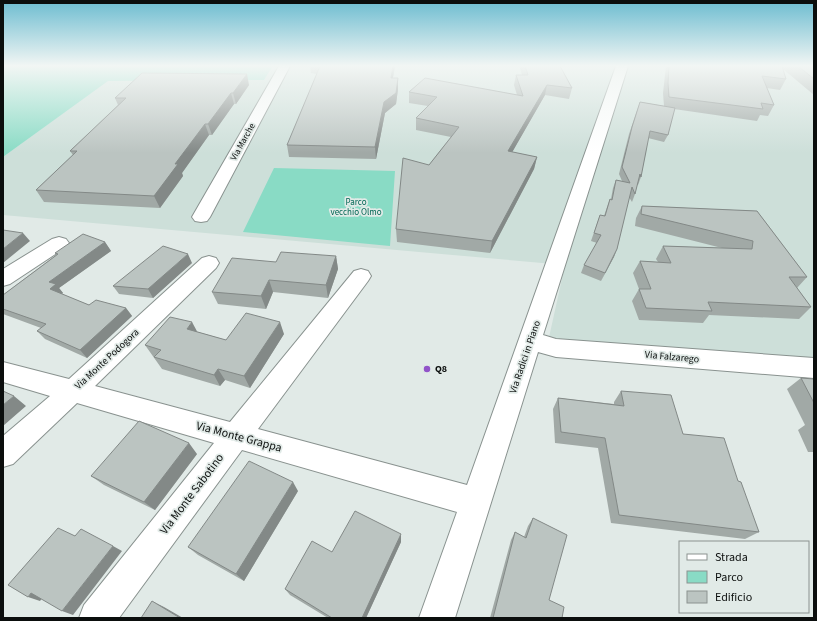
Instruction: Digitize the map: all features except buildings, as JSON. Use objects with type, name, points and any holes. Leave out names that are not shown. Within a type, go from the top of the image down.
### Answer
[{"type":"street","name":"Via Marche","points":[[201,217],[269,95]]},
{"type":"street","name":"Via Radici in Piano","points":[[437,618],[613,95]]},
{"type":"street","points":[[3,279],[59,243]]},
{"type":"street","name":"Via Monte Podogora","points":[[3,454],[73,391],[209,263]]},
{"type":"street","name":"Via Monte Sabotino","points":[[97,618],[361,276]]},
{"type":"street","name":"Via Falzarego","points":[[530,341],[556,348],[814,368]]},
{"type":"street","name":"Via Monte Grappa","points":[[3,372],[475,502]]},
{"type":"shaded area","points":[[88,95],[814,95],[814,376],[546,351],[565,265],[3,215],[3,157]]},
{"type":"green space","points":[[3,95],[89,95],[3,157]]},
{"type":"green space","name":"Parco vecchio Olmo","points":[[274,168],[395,171],[390,246],[243,232]]},
{"type":"place","name":"Q8","points":[[427,369]]}]
